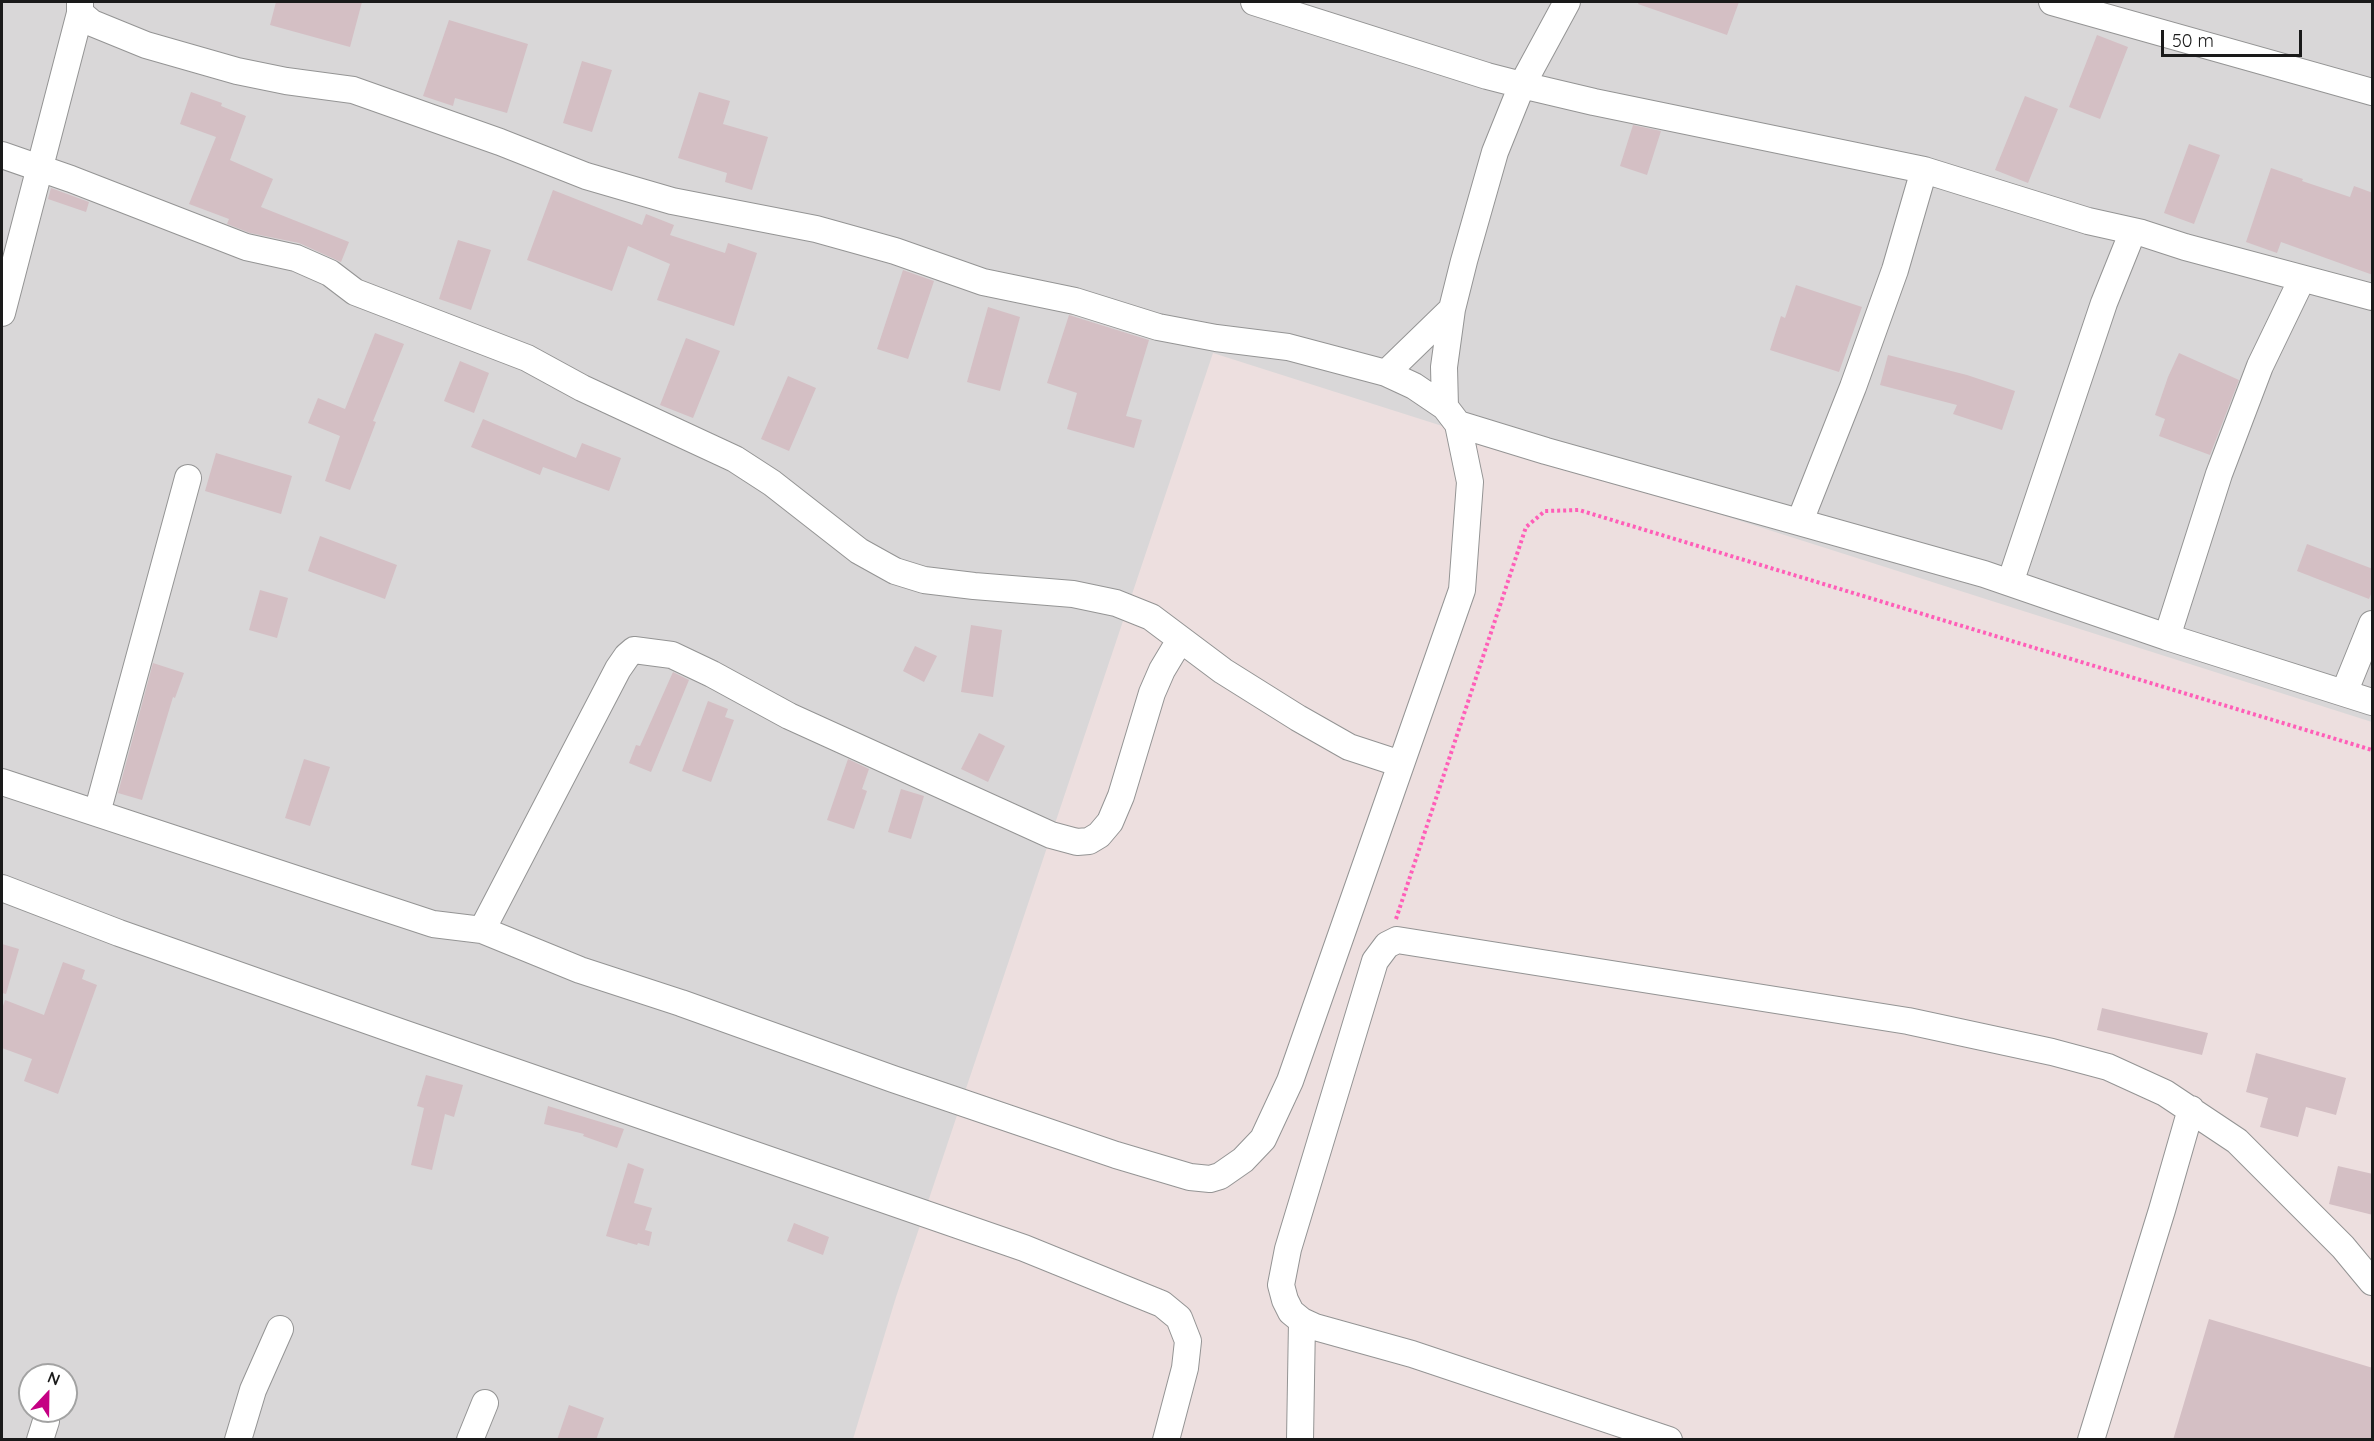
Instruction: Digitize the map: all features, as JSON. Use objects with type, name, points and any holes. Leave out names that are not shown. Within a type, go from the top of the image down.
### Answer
[{"type":"street","points":[[1254,2],[1486,76],[1594,102],[1924,170],[2088,221],[2133,231],[2373,297]]},
{"type":"street","points":[[2,782],[433,924],[482,930],[580,970],[1116,1155],[1190,1177],[1210,1179],[1220,1176],[1243,1160],[1263,1139],[1290,1081],[1462,590],[1470,482],[1451,415],[1444,367],[1452,309],[1495,152],[1522,85],[1567,2]]},
{"type":"street","points":[[2052,2],[2145,26],[2309,76],[2373,92]]},
{"type":"street","points":[[2,313],[80,7],[104,30],[146,45],[237,71],[286,81],[353,90],[500,142],[586,176],[672,201],[816,229],[895,252],[983,282],[1075,301],[1158,327],[1216,338],[1288,347],[1386,373],[1414,386],[1451,415],[1546,451],[1800,521],[2010,583],[2167,637],[2373,702]]},
{"type":"street","points":[[2,155],[246,247],[296,258],[330,273],[355,292],[527,358],[582,388],[735,459],[772,483],[859,550],[895,571],[924,580],[1072,594],[1116,603],[1151,617],[1223,671],[1349,747],[1401,764]]},
{"type":"street","points":[[1800,521],[1853,387],[1894,270],[1924,170]]},
{"type":"street","points":[[2010,583],[2097,324],[2133,231]]},
{"type":"street","points":[[2167,637],[2219,474],[2260,366],[2302,279]]},
{"type":"street","points":[[1386,373],[1452,309]]},
{"type":"street","points":[[97,813],[188,478]]},
{"type":"street","points":[[2344,693],[2373,624]]},
{"type":"street","points":[[482,930],[618,669],[634,650],[672,655],[789,716],[1052,835],[1077,842],[1089,841],[1099,835],[1110,822],[1152,693],[1162,670],[1180,640]]},
{"type":"street","points":[[2,888],[119,933],[377,1024],[1024,1248],[1162,1304],[1179,1318],[1188,1341],[1185,1368],[1166,1440]]},
{"type":"street","points":[[1669,1440],[1412,1354],[1315,1327],[1302,1321],[1291,1312],[1281,1285],[1288,1248],[1375,961],[1387,945],[1397,940],[1908,1021],[2052,1052],[2108,1067],[2165,1093],[2237,1141],[2343,1248],[2373,1282]]},
{"type":"street","points":[[2091,1440],[2191,1109]]},
{"type":"street","points":[[1300,1440],[1302,1321]]},
{"type":"street","points":[[238,1440],[253,1390],[280,1329]]},
{"type":"street","points":[[470,1440],[485,1403]]},
{"type":"path","points":[[1387,945],[1526,527],[1545,511],[1579,510],[2373,750]]},
{"type":"shaded area","points":[[2,2],[2372,2],[2372,722],[1213,353],[896,1297],[853,1439],[2,1440]]},
{"type":"building","points":[[276,2],[362,2],[350,47],[270,25]]},
{"type":"building","points":[[1639,2],[1739,2],[1727,35],[1638,4]]},
{"type":"building","points":[[449,20],[528,44],[507,113],[455,98],[453,106],[423,96]]},
{"type":"building","points":[[2097,35],[2128,47],[2100,119],[2069,107]]},
{"type":"building","points":[[582,61],[612,70],[592,132],[563,123]]},
{"type":"building","points":[[191,92],[222,103],[221,106],[246,116],[230,160],[273,179],[261,207],[349,242],[341,262],[299,243],[250,233],[227,224],[229,219],[189,204],[216,137],[180,124]]},
{"type":"building","points":[[699,92],[730,101],[723,124],[768,137],[752,190],[725,182],[727,173],[678,158]]},
{"type":"building","points":[[2025,96],[2058,109],[2028,183],[1995,170]]},
{"type":"building","points":[[1633,125],[1661,131],[1647,175],[1620,166]]},
{"type":"building","points":[[2189,144],[2220,155],[2194,224],[2164,213]]},
{"type":"building","points":[[2271,168],[2350,197],[2354,186],[2373,193],[2373,275],[2281,242],[2277,253],[2246,242]]},
{"type":"building","points":[[51,188],[89,202],[86,212],[48,199]]},
{"type":"building","points":[[553,190],[642,225],[646,214],[674,225],[670,235],[725,253],[728,243],[757,253],[734,326],[657,300],[670,264],[628,246],[612,291],[527,260]]},
{"type":"building","points":[[458,240],[491,250],[471,310],[439,299]]},
{"type":"building","points":[[903,270],[934,281],[908,359],[877,349]]},
{"type":"building","points":[[1796,285],[1862,307],[1839,372],[1770,350],[1781,316],[1785,318]]},
{"type":"building","points":[[988,307],[1020,317],[1000,391],[967,382]]},
{"type":"building","points":[[1069,315],[1149,340],[1126,416],[1142,420],[1134,448],[1067,429],[1077,393],[1047,383]]},
{"type":"building","points":[[375,333],[404,344],[373,421],[376,422],[350,490],[325,481],[340,436],[308,423],[318,398],[345,409]]},
{"type":"building","points":[[686,338],[720,351],[693,418],[660,405]]},
{"type":"building","points":[[2179,353],[2239,380],[2210,455],[2159,436],[2165,419],[2155,415]]},
{"type":"building","points":[[1888,355],[1967,375],[2015,391],[2002,430],[1953,414],[1957,405],[1880,385]]},
{"type":"building","points":[[460,361],[489,373],[474,413],[444,401]]},
{"type":"building","points":[[788,376],[816,388],[789,451],[761,439]]},
{"type":"building","points":[[483,419],[576,458],[582,443],[621,458],[609,491],[543,467],[540,475],[471,447]]},
{"type":"building","points":[[216,453],[292,476],[281,514],[205,491]]},
{"type":"building","points":[[320,536],[397,565],[385,599],[308,571]]},
{"type":"building","points":[[2307,544],[2373,569],[2373,589],[2369,599],[2297,571]]},
{"type":"building","points":[[260,590],[288,598],[277,638],[249,630]]},
{"type":"building","points":[[971,625],[1002,630],[993,697],[961,692]]},
{"type":"building","points":[[915,646],[937,656],[924,682],[903,671]]},
{"type":"building","points":[[153,663],[184,673],[175,698],[173,697],[142,800],[118,793]]},
{"type":"building","points":[[673,672],[689,680],[651,772],[629,763],[636,745],[640,746]]},
{"type":"building","points":[[708,701],[728,709],[725,717],[734,720],[711,782],[682,771]]},
{"type":"building","points":[[979,733],[1005,746],[988,782],[961,769]]},
{"type":"building","points":[[304,759],[330,767],[310,826],[285,818]]},
{"type":"building","points":[[848,759],[869,769],[862,789],[867,791],[854,829],[827,820]]},
{"type":"building","points":[[901,789],[924,796],[911,839],[888,832]]},
{"type":"building","points":[[2,944],[19,949],[6,994],[2,993]]},
{"type":"building","points":[[63,962],[85,970],[82,979],[97,985],[58,1094],[24,1081],[32,1059],[2,1048],[2,1009],[5,1000],[44,1015]]},
{"type":"building","points":[[2102,1008],[2208,1033],[2202,1055],[2097,1030]]},
{"type":"building","points":[[2256,1053],[2346,1078],[2336,1115],[2306,1107],[2298,1137],[2260,1127],[2268,1098],[2246,1092]]},
{"type":"building","points":[[426,1075],[463,1085],[454,1117],[445,1114],[432,1170],[411,1165],[424,1108],[417,1106]]},
{"type":"building","points":[[548,1106],[624,1129],[617,1148],[583,1136],[584,1134],[544,1124]]},
{"type":"building","points":[[628,1163],[644,1169],[634,1203],[652,1208],[645,1230],[652,1232],[649,1246],[606,1236]]},
{"type":"building","points":[[2338,1166],[2373,1174],[2373,1215],[2329,1204]]},
{"type":"building","points":[[794,1223],[829,1237],[823,1255],[787,1241]]},
{"type":"building","points":[[2209,1319],[2373,1368],[2373,1440],[2173,1440]]},
{"type":"building","points":[[569,1405],[604,1418],[596,1440],[557,1440]]}]
